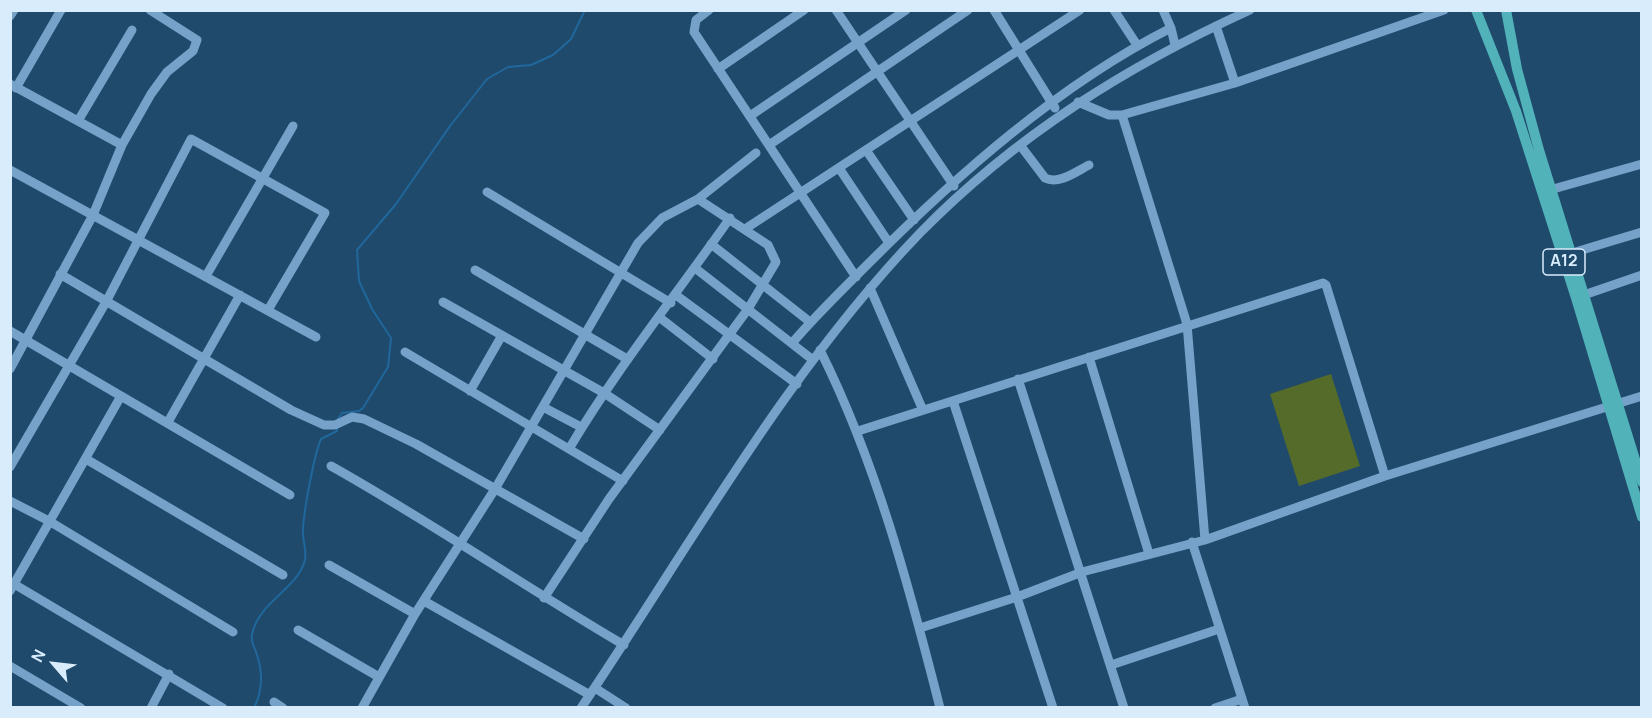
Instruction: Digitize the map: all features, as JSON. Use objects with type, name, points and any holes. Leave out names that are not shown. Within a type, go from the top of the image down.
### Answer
[{"type":"main road","name":"A12","points":[[1476,10],[1503,73],[1546,191],[1613,405],[1641,517]]},
{"type":"main road","name":"A12","points":[[1506,10],[1517,69],[1546,191],[1572,253],[1580,296]]},
{"type":"main road","name":"A12","points":[[1613,405],[1641,482]]},
{"type":"street","points":[[10,16],[14,10]]},
{"type":"street","points":[[61,10],[13,86],[122,145]]},
{"type":"street","points":[[10,369],[93,215],[122,145],[151,94],[167,72],[193,51],[197,40],[150,10]]},
{"type":"street","points":[[710,10],[696,20],[693,26],[718,69],[856,277]]},
{"type":"street","points":[[718,69],[804,10]]},
{"type":"street","points":[[837,10],[909,121],[961,195]]},
{"type":"street","points":[[750,116],[906,10]]},
{"type":"street","points":[[769,145],[968,10]]},
{"type":"street","points":[[994,10],[1060,115]]},
{"type":"street","points":[[745,229],[1080,10]]},
{"type":"street","points":[[1114,10],[1137,45]]},
{"type":"street","points":[[1163,10],[1175,45]]},
{"type":"street","points":[[581,708],[820,350],[870,288],[921,233],[961,195],[1020,145],[1078,102],[1175,45],[1250,10]]},
{"type":"street","points":[[1078,102],[1103,113],[1122,115],[1234,83],[1444,10]]},
{"type":"street","points":[[1216,26],[1234,83]]},
{"type":"street","points":[[793,342],[810,322],[951,183],[1052,104],[1137,45],[1171,28]]},
{"type":"street","points":[[78,121],[132,30]]},
{"type":"street","points":[[1122,115],[1187,324],[1205,540]]},
{"type":"street","points":[[206,276],[293,126]]},
{"type":"street","points":[[10,467],[106,302],[191,140],[325,213],[268,310]]},
{"type":"street","points":[[1020,145],[1046,178],[1051,181],[1089,165]]},
{"type":"street","points":[[866,150],[914,220]]},
{"type":"street","points":[[362,708],[415,614],[495,489],[638,243],[662,218],[699,199],[756,153]]},
{"type":"street","points":[[1546,191],[1641,164]]},
{"type":"street","points":[[839,168],[889,243]]},
{"type":"street","points":[[10,170],[316,337]]},
{"type":"street","points":[[487,192],[620,273],[673,299],[730,334],[796,384]]},
{"type":"street","points":[[544,598],[623,481],[748,309],[776,262],[768,245],[699,199]]},
{"type":"street","points":[[569,448],[627,359],[673,299],[729,218]]},
{"type":"street","points":[[1572,253],[1641,232]]},
{"type":"street","points":[[711,244],[810,322]]},
{"type":"street","points":[[695,267],[813,360]]},
{"type":"street","points":[[476,270],[627,359]]},
{"type":"street","points":[[60,274],[291,410],[324,425],[335,425],[358,416],[416,444],[584,539]]},
{"type":"street","points":[[1580,296],[1641,276]]},
{"type":"street","points":[[858,431],[921,408],[953,401],[1187,324],[1323,283],[1326,285],[1385,476]]},
{"type":"street","points":[[870,288],[921,408]]},
{"type":"street","points":[[168,422],[240,294]]},
{"type":"street","points":[[443,302],[501,337],[564,369],[660,430]]},
{"type":"street","points":[[659,317],[713,359]]},
{"type":"street","points":[[10,331],[290,495]]},
{"type":"street","points":[[470,391],[501,337]]},
{"type":"street","points":[[820,350],[858,431],[920,628],[940,708]]},
{"type":"street","points":[[405,352],[623,481]]},
{"type":"street","points":[[1089,357],[1149,554]]},
{"type":"street","points":[[1018,380],[1082,572],[1124,708]]},
{"type":"street","points":[[121,396],[12,588],[224,708]]},
{"type":"street","points":[[920,628],[1017,597],[1082,572],[1205,540],[1385,476],[1641,396]]},
{"type":"street","points":[[953,401],[1053,708]]},
{"type":"street","points":[[543,406],[581,427]]},
{"type":"street","points":[[86,459],[284,575]]},
{"type":"street","points":[[331,466],[400,505],[544,598],[624,645]]},
{"type":"street","points":[[10,501],[50,521],[233,632]]},
{"type":"street","points":[[1192,542],[1243,703],[1215,708]]},
{"type":"street","points":[[329,565],[415,614]]},
{"type":"street","points":[[424,601],[626,708]]},
{"type":"street","points":[[1112,665],[1219,629]]},
{"type":"street","points":[[298,630],[379,677]]},
{"type":"street","points":[[10,666],[76,706]]},
{"type":"street","points":[[151,708],[169,675]]},
{"type":"street","points":[[274,702],[283,708]]},
{"type":"green space","points":[[1331,374],[1360,466],[1299,486],[1270,394]]},
{"type":"waterway","points":[[338,419],[342,413],[359,411],[363,408],[388,367],[391,338],[372,309],[359,281],[357,250],[396,204],[450,126],[487,79],[508,67],[531,65],[553,55],[571,39],[585,10]]},
{"type":"waterway","points":[[254,708],[259,695],[261,675],[252,634],[263,612],[301,570],[305,560],[304,520],[315,457],[321,439],[337,431],[337,428]]}]
